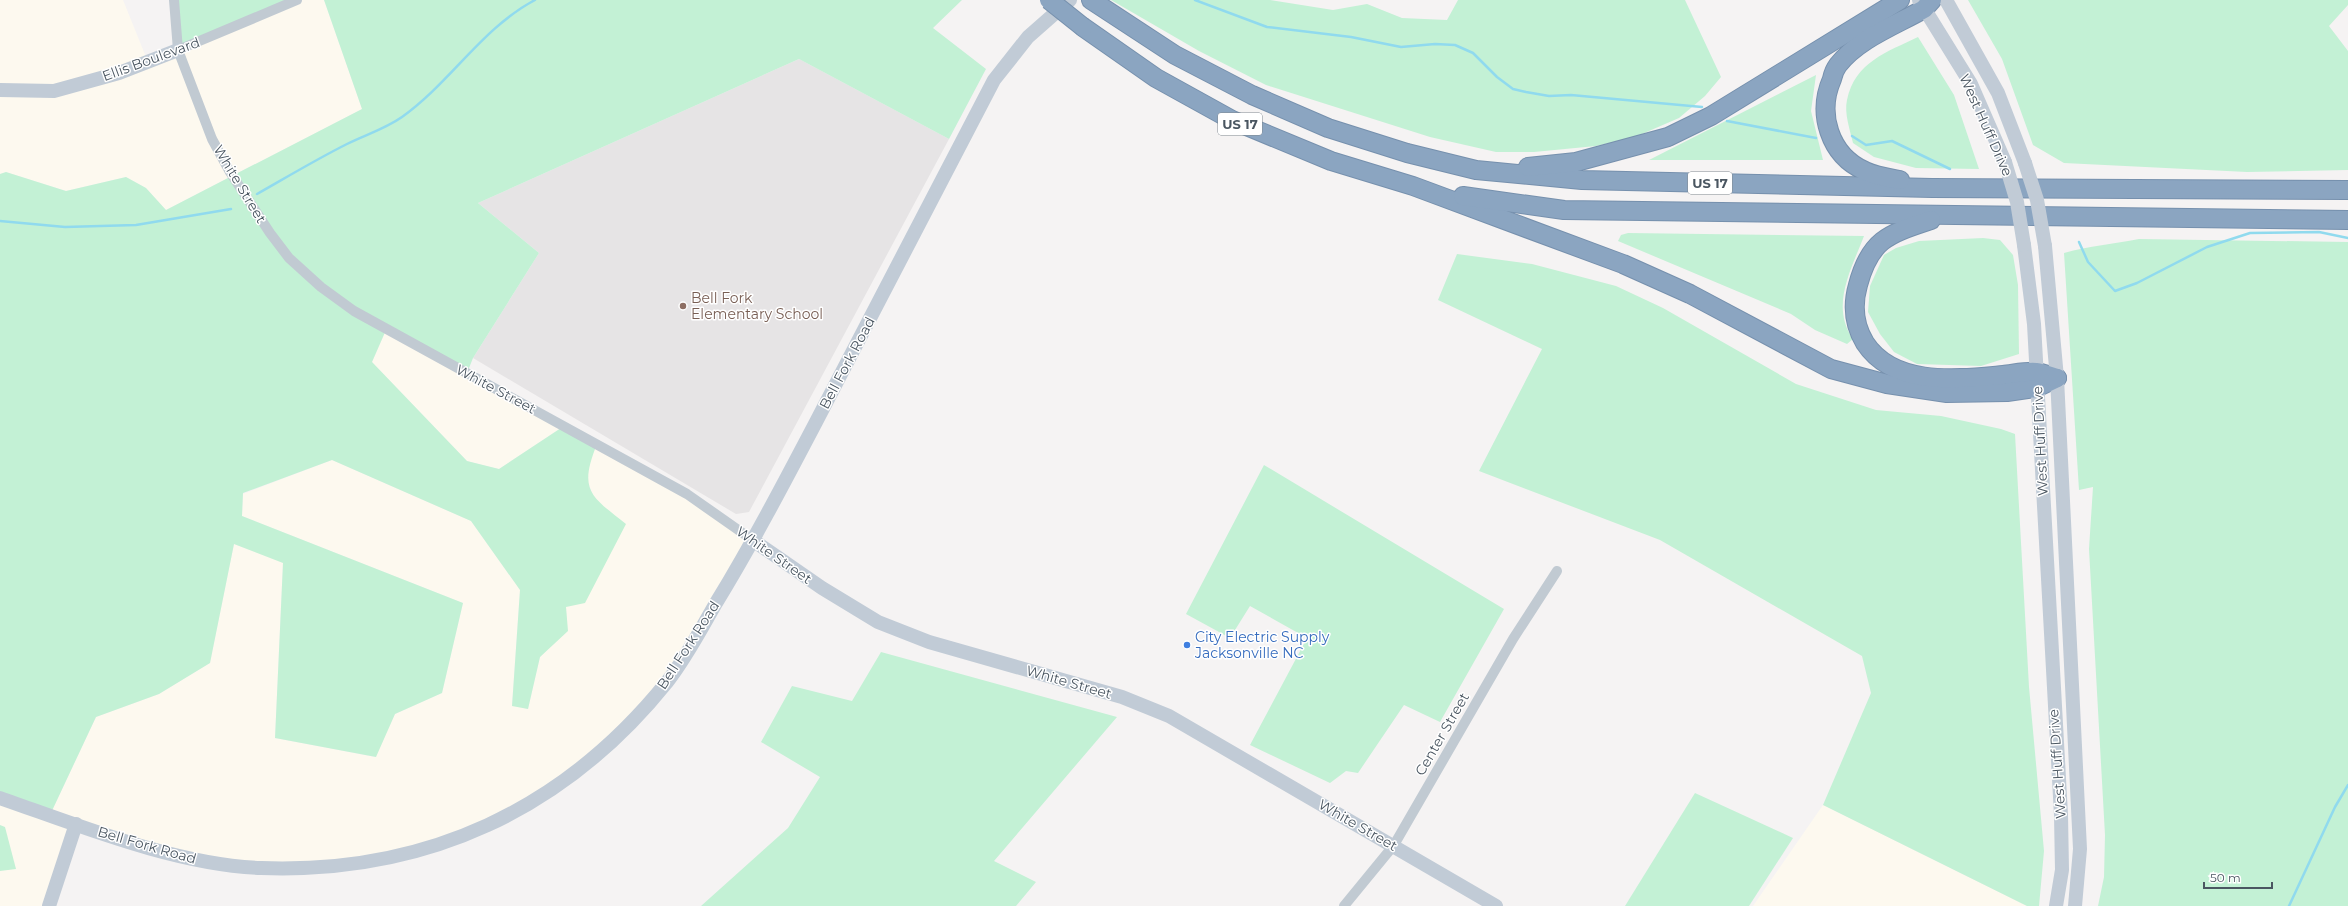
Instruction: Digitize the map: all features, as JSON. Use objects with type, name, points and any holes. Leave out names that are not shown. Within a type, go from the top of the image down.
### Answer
[{"type":"highway","name":"US 17","points":[[1049,0],[1084,27],[1156,78],[1232,120],[1330,161],[1413,186],[1485,200],[1564,210],[2348,220]]},
{"type":"highway","name":"US 17","points":[[1091,0],[1107,12],[1175,55],[1252,95],[1314,122],[1407,153],[1476,170],[1582,180],[1932,188],[2348,190]]},
{"type":"highway","points":[[1476,170],[1576,162],[1668,137],[1711,116],[1900,0]]},
{"type":"highway","points":[[1925,3],[1854,48],[1837,66],[1828,87],[1825,117],[1829,133],[1837,148],[1847,159],[1865,172],[1932,188]]},
{"type":"highway","points":[[1413,186],[1623,264],[1690,294],[1831,369],[1887,384],[1947,393],[2007,392],[2036,380]]},
{"type":"highway","points":[[1944,215],[1905,228],[1879,241],[1863,264],[1855,295],[1856,329],[1872,353],[1892,368],[1920,376],[1961,379],[2036,380],[2057,378]]},
{"type":"main road","name":"Bell Fork Road","points":[[0,798],[184,858],[259,868],[321,868],[394,858],[456,839],[516,813],[568,780],[618,737],[668,680],[754,541],[994,80],[1028,37],[1070,0]]},
{"type":"main road","name":"West Huff Drive","points":[[1946,0],[1998,93],[2025,163],[2037,200],[2045,246],[2057,378],[2080,849],[2076,906]]},
{"type":"main road","name":"West Huff Drive","points":[[1925,3],[1971,84],[2005,162],[2017,202],[2030,282],[2061,815],[2062,870],[2056,906]]},
{"type":"main road","name":"Ellis Boulevard","points":[[0,90],[54,91],[119,73],[178,50]]},
{"type":"main road","name":"White Street","points":[[754,541],[822,588],[878,622],[929,642],[1122,697],[1169,716],[1394,845],[1496,906]]},
{"type":"main road","points":[[49,906],[76,824]]},
{"type":"street","name":"White Street","points":[[174,0],[178,50],[212,139],[230,172],[289,258],[321,287],[386,330],[687,494],[754,541]]},
{"type":"street","name":"Ellis Boulevard","points":[[178,50],[297,0]]},
{"type":"street","name":"Center Street","points":[[1344,906],[1394,845],[1513,639],[1556,570]]},
{"type":"shaded area","points":[[0,0],[123,0],[148,62],[297,0],[324,0],[362,109],[166,210],[146,188],[126,177],[66,191],[6,172],[0,174]]},
{"type":"shaded area","name":"Bell Fork Elementary School","points":[[799,59],[949,139],[749,512],[736,514],[473,358],[539,253],[478,203]]},
{"type":"shaded area","points":[[386,330],[564,426],[499,469],[467,461],[372,362]]},
{"type":"shaded area","points":[[597,444],[687,494],[754,541],[668,680],[568,779],[456,839],[321,868],[215,863],[77,824],[49,906],[0,906],[0,801],[50,815],[96,717],[159,694],[210,663],[234,544],[283,562],[275,738],[375,757],[395,714],[442,693],[463,603],[242,516],[243,494],[332,460],[471,521],[520,590],[512,705],[528,709],[540,657],[567,631],[566,607],[594,498],[588,482],[588,466]]},
{"type":"shaded area","points":[[1823,805],[2027,906],[1753,906]]},
{"type":"green space","points":[[174,0],[297,0],[178,50]]},
{"type":"green space","points":[[324,0],[962,0],[933,28],[986,69],[949,139],[799,59],[478,203],[539,253],[473,358],[467,373],[386,330],[372,362],[467,461],[499,469],[564,426],[597,444],[591,460],[589,472],[591,491],[596,499],[626,524],[585,603],[566,607],[568,631],[540,657],[528,709],[512,706],[520,590],[471,521],[332,460],[243,493],[242,516],[463,603],[442,693],[395,714],[376,757],[275,738],[283,563],[234,544],[210,663],[159,694],[96,717],[50,815],[0,801],[0,174],[6,172],[66,191],[126,177],[146,188],[166,210],[362,109]]},
{"type":"green space","points":[[1111,0],[1270,0],[1333,10],[1367,4],[1402,18],[1447,20],[1458,0],[1685,0],[1721,77],[1705,96],[1679,118],[1635,137],[1596,146],[1534,152],[1496,152],[1430,137],[1266,85],[1199,51]]},
{"type":"green space","points":[[1968,0],[2348,0],[2348,5],[2329,26],[2348,51],[2348,170],[2247,172],[2064,163],[2033,145],[2002,59]]},
{"type":"green space","points":[[1918,37],[1954,95],[1979,169],[1916,168],[1874,157],[1853,143],[1846,105],[1851,87],[1857,76],[1874,60]]},
{"type":"green space","points":[[1816,75],[1811,111],[1823,160],[1649,160]]},
{"type":"green space","points":[[1628,233],[1864,236],[1849,275],[1843,301],[1843,314],[1846,326],[1853,339],[1847,344],[1815,330],[1791,314],[1618,241],[1621,235]]},
{"type":"green space","points":[[1983,238],[2000,240],[2013,255],[2018,285],[2019,354],[1981,366],[1917,364],[1894,352],[1880,334],[1868,312],[1870,286],[1884,255],[1896,248],[1919,241]]},
{"type":"green space","points":[[2139,239],[2348,242],[2348,906],[2098,906],[2104,877],[2105,835],[2089,549],[2093,487],[2079,490],[2064,253]]},
{"type":"green space","points":[[1457,254],[1532,264],[1616,286],[1663,308],[1796,384],[1876,410],[1941,416],[2001,429],[2015,434],[2029,687],[2044,851],[2039,906],[2027,906],[1823,805],[1871,693],[1862,656],[1660,540],[1479,471],[1542,349],[1438,300]]},
{"type":"green space","points":[[1264,465],[1504,609],[1440,722],[1404,705],[1358,773],[1346,771],[1330,783],[1250,745],[1307,638],[1250,606],[1230,638],[1186,614]]},
{"type":"green space","points":[[881,652],[1117,717],[994,861],[1036,882],[1016,906],[701,906],[788,828],[820,777],[761,742],[792,686],[852,701]]},
{"type":"green space","points":[[1695,793],[1793,838],[1749,906],[1625,906]]},
{"type":"green space","points":[[0,825],[5,827],[16,869],[0,871]]},
{"type":"waterway","points":[[257,194],[302,168],[402,117],[436,88],[499,25],[535,0]]},
{"type":"waterway","points":[[1195,0],[1267,27],[1351,37],[1401,47],[1435,44],[1455,45],[1473,53],[1497,77],[1513,89],[1526,92],[1549,96],[1571,95],[1702,107]]},
{"type":"waterway","points":[[1727,121],[1816,138]]},
{"type":"waterway","points":[[1852,136],[1866,145],[1892,141],[1950,169]]},
{"type":"waterway","points":[[0,221],[65,227],[136,225],[231,209]]},
{"type":"waterway","points":[[2079,242],[2088,262],[2115,291],[2137,283],[2207,247],[2250,233],[2319,232],[2348,238]]},
{"type":"waterway","points":[[2289,906],[2335,807],[2348,785]]},
{"type":"place","name":"Bell Fork Elementary School","points":[[683,306]]},
{"type":"place","name":"City Electric Supply Jacksonville NC","points":[[1187,645]]}]
